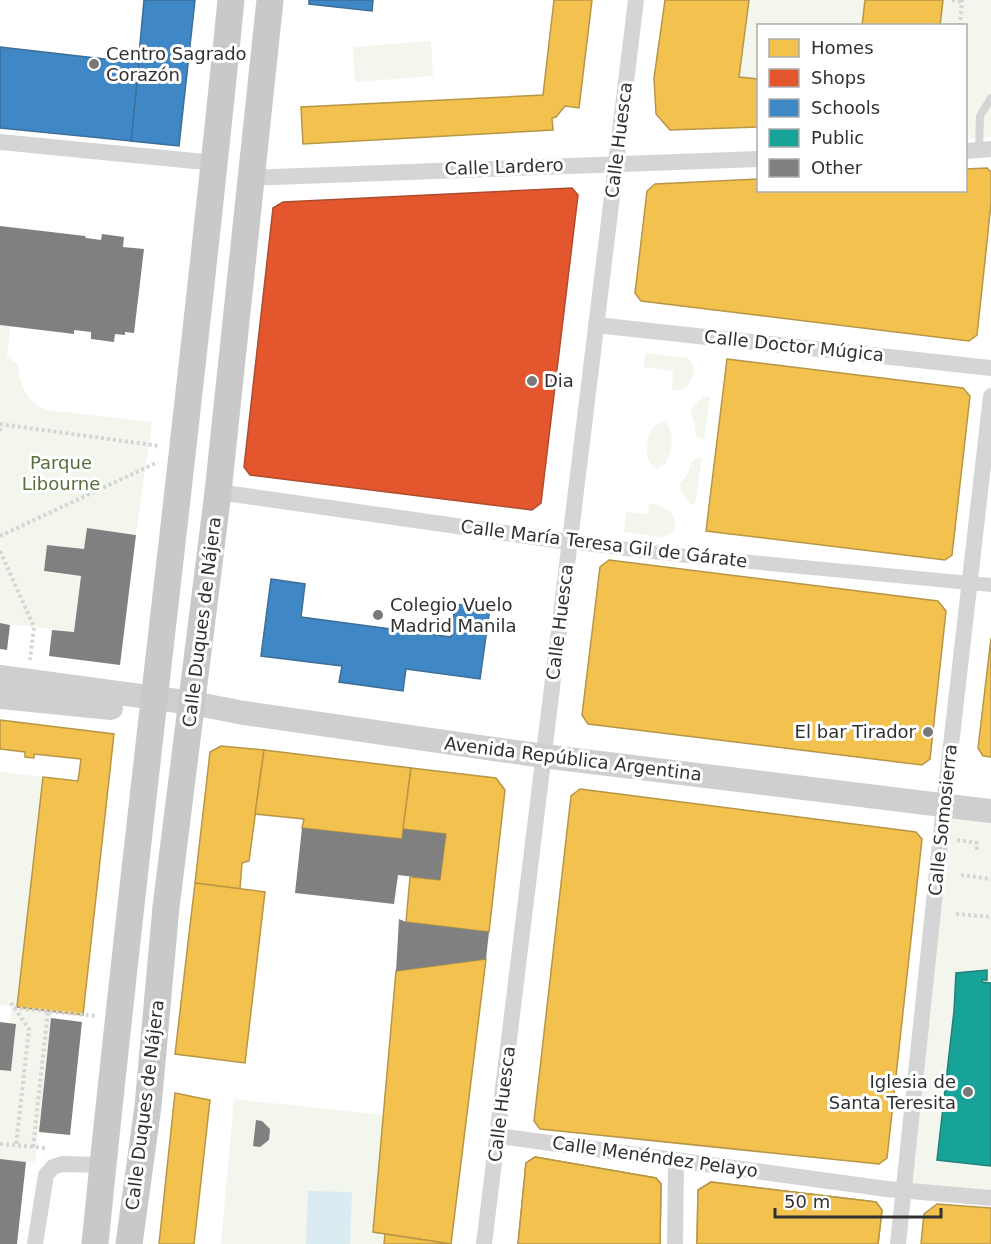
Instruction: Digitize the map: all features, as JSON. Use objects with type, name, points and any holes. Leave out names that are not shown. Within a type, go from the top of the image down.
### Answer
[{"type":"main road","name":"Calle Duques de Nájera","points":[[95,1244],[118,1018],[215,163],[231,0]]},
{"type":"main road","name":"Calle Duques de Nájera","points":[[129,1244],[148,1106],[166,907],[218,492],[270,0]]},
{"type":"main road","name":"Avenida República Argentina","points":[[0,677],[192,703],[251,714],[543,756],[991,811]]},
{"type":"main road","name":"Avenida República Argentina","points":[[0,696],[108,709],[155,699]]},
{"type":"street","name":"Calle Huesca","points":[[484,1244],[636,0]]},
{"type":"street","points":[[0,142],[215,163]]},
{"type":"street","name":"Calle Lardero","points":[[250,178],[757,159]]},
{"type":"street","name":"Calle Doctor Múgica","points":[[596,325],[991,368]]},
{"type":"street","name":"Calle Somosierra","points":[[898,1244],[944,806],[991,396]]},
{"type":"street","name":"Calle María Teresa Gil de Gárate","points":[[218,492],[569,542],[677,555],[991,585]]},
{"type":"street","name":"Calle Menéndez Pelayo","points":[[499,1136],[903,1190],[991,1197]]},
{"type":"street","points":[[675,1244],[676,1160]]},
{"type":"street","name":"Calle Duques de Nájera","points":[[34,1244],[46,1175],[53,1167],[62,1164],[103,1165]]},
{"type":"lane","points":[[979,150],[980,116],[991,98]]},
{"type":"path","points":[[952,0],[962,1],[960,24]]},
{"type":"path","points":[[0,431],[0,424],[183,450]]},
{"type":"path","points":[[0,536],[183,450]]},
{"type":"path","points":[[0,551],[34,627],[30,664]]},
{"type":"path","points":[[976,849],[977,843]]},
{"type":"path","points":[[961,875],[991,879]]},
{"type":"path","points":[[956,914],[991,917]]},
{"type":"path","points":[[11,1003],[28,1029],[16,1146]]},
{"type":"path","points":[[14,1008],[118,1018]]},
{"type":"path","points":[[33,1147],[48,1011]]},
{"type":"green space","points":[[749,0],[865,0],[862,24],[757,24],[757,79],[739,77]]},
{"type":"green space","points":[[943,0],[991,0],[991,137],[967,139],[967,24],[940,24]]},
{"type":"green space","points":[[431,41],[433,76],[355,82],[353,47]]},
{"type":"green space","name":"Parque Libourne","points":[[0,325],[10,326],[7,357],[18,365],[20,380],[25,392],[39,406],[46,410],[152,422],[136,534],[87,528],[84,549],[47,545],[44,572],[80,577],[74,632],[0,623]]},
{"type":"green space","points":[[646,353],[688,358],[693,366],[693,376],[689,384],[681,390],[672,390],[673,371],[643,367]]},
{"type":"green space","points":[[703,397],[710,397],[704,440],[696,437],[695,424],[690,411]]},
{"type":"green space","points":[[664,421],[670,430],[671,448],[665,464],[657,469],[649,461],[647,443],[654,426]]},
{"type":"green space","points":[[697,458],[702,458],[695,505],[690,504],[680,484],[688,473],[691,463]]},
{"type":"green space","points":[[649,503],[660,506],[672,514],[675,529],[662,537],[624,532],[626,512],[648,514]]},
{"type":"green space","points":[[0,772],[43,777],[17,1006],[52,1011],[35,1163],[0,1159],[0,1070],[11,1071],[16,1024],[10,1023],[11,1006],[0,1005]]},
{"type":"green space","points":[[944,806],[991,811],[991,1198],[903,1190]]},
{"type":"green space","points":[[234,1099],[384,1115],[373,1232],[385,1234],[384,1244],[221,1244]]},
{"type":"shaded area","points":[[308,1191],[352,1192],[350,1244],[306,1244]]},
{"type":"building: Homes","points":[[554,0],[592,0],[579,108],[565,106],[556,117],[552,118],[553,130],[303,144],[301,107],[543,95]]},
{"type":"building: Homes","points":[[665,0],[749,0],[739,77],[757,79],[757,127],[670,130],[656,114],[654,78]]},
{"type":"building: Homes","points":[[865,0],[943,0],[940,24],[862,24]]},
{"type":"building: Homes","points":[[987,168],[991,172],[991,203],[977,335],[969,341],[641,301],[635,293],[647,191],[655,184],[757,179],[757,192],[967,192],[967,169]]},
{"type":"building: Homes","points":[[727,359],[963,388],[970,396],[952,555],[945,560],[706,531]]},
{"type":"building: Homes","points":[[609,560],[938,601],[946,611],[930,759],[922,765],[588,724],[582,715],[600,567]]},
{"type":"building: Homes","points":[[991,638],[991,757],[983,756],[978,748]]},
{"type":"building: Homes","points":[[0,720],[114,734],[83,1015],[17,1007],[43,777],[78,781],[81,759],[34,754],[34,758],[25,757],[25,752],[0,749]]},
{"type":"building: Homes","points":[[221,746],[264,750],[249,861],[242,863],[240,889],[195,883],[210,752]]},
{"type":"building: Homes","points":[[264,750],[411,768],[402,839],[302,828],[304,819],[255,814]]},
{"type":"building: Homes","points":[[411,768],[496,778],[505,790],[489,932],[406,922],[410,877],[440,880],[446,834],[403,829]]},
{"type":"building: Homes","points":[[580,789],[916,832],[922,839],[887,1158],[879,1164],[540,1129],[534,1121],[571,796]]},
{"type":"building: Homes","points":[[195,883],[265,892],[245,1063],[175,1054]]},
{"type":"building: Homes","points":[[486,959],[451,1244],[373,1232],[396,971]]},
{"type":"building: Homes","points":[[175,1093],[210,1100],[194,1244],[159,1244]]},
{"type":"building: Homes","points":[[535,1157],[656,1178],[661,1184],[660,1244],[615,1244],[616,1230],[631,1230],[630,1205],[592,1203],[590,1194],[553,1192],[551,1213],[557,1214],[555,1227],[543,1228],[543,1242],[553,1242],[556,1230],[560,1229],[561,1217],[580,1217],[576,1244],[518,1244],[526,1163]]},
{"type":"building: Homes","points":[[535,1157],[656,1178],[661,1184],[660,1244],[518,1244],[526,1163]]},
{"type":"building: Homes","points":[[711,1182],[876,1202],[882,1210],[878,1244],[833,1244],[789,1239],[788,1244],[697,1244],[698,1190]]},
{"type":"building: Homes","points":[[711,1182],[876,1202],[882,1210],[878,1244],[697,1244],[698,1190]]},
{"type":"building: Homes","points":[[937,1204],[991,1208],[991,1244],[921,1244],[924,1214]]},
{"type":"building: Homes","points":[[385,1234],[451,1244],[384,1244]]},
{"type":"building: Shops","points":[[572,188],[578,195],[541,503],[532,510],[250,475],[244,467],[273,208],[283,202]]},
{"type":"building: Schools","points":[[144,0],[195,0],[179,146],[131,141]]},
{"type":"building: Schools","points":[[309,0],[373,0],[372,11],[309,4]]},
{"type":"building: Schools","points":[[0,47],[139,63],[131,141],[0,128]]},
{"type":"building: Schools","points":[[271,579],[305,584],[301,617],[451,637],[455,604],[490,608],[480,679],[406,669],[403,691],[339,682],[342,666],[261,656]]},
{"type":"building: Public","name":"Iglesia de Santa Teresita","points":[[987,970],[987,980],[982,980],[982,982],[991,983],[991,1166],[937,1160],[954,1011],[956,973]]},
{"type":"building: Other","points":[[0,226],[101,240],[102,234],[124,237],[123,247],[144,249],[134,333],[115,334],[114,342],[91,339],[91,332],[74,330],[74,334],[0,325]]},
{"type":"building: Other","points":[[87,528],[136,535],[120,665],[49,656],[52,630],[74,632],[81,576],[44,571],[47,545],[84,549]]},
{"type":"building: Other","points":[[0,623],[10,625],[7,650],[0,649]]},
{"type":"building: Other","points":[[302,828],[402,839],[403,829],[446,834],[440,880],[398,875],[394,904],[295,893]]},
{"type":"building: Other","points":[[399,919],[406,922],[489,932],[486,959],[396,971]]},
{"type":"building: Other","points":[[51,1018],[82,1022],[70,1135],[39,1132]]},
{"type":"building: Other","points":[[0,1022],[16,1024],[11,1071],[0,1070]]},
{"type":"building: Other","points":[[256,1120],[262,1121],[270,1129],[269,1140],[260,1147],[253,1146]]},
{"type":"building: Other","points":[[0,1159],[26,1162],[17,1244],[0,1244]]},
{"type":"place","name":"Centro Sagrado Corazón","points":[[94,64]]},
{"type":"place","name":"Dia","points":[[532,381]]},
{"type":"place","name":"Colegio Vuelo Madrid Manila","points":[[378,615]]},
{"type":"place","name":"El bar Tirador","points":[[928,732]]},
{"type":"place","name":"Iglesia de Santa Teresita","points":[[968,1092]]}]
